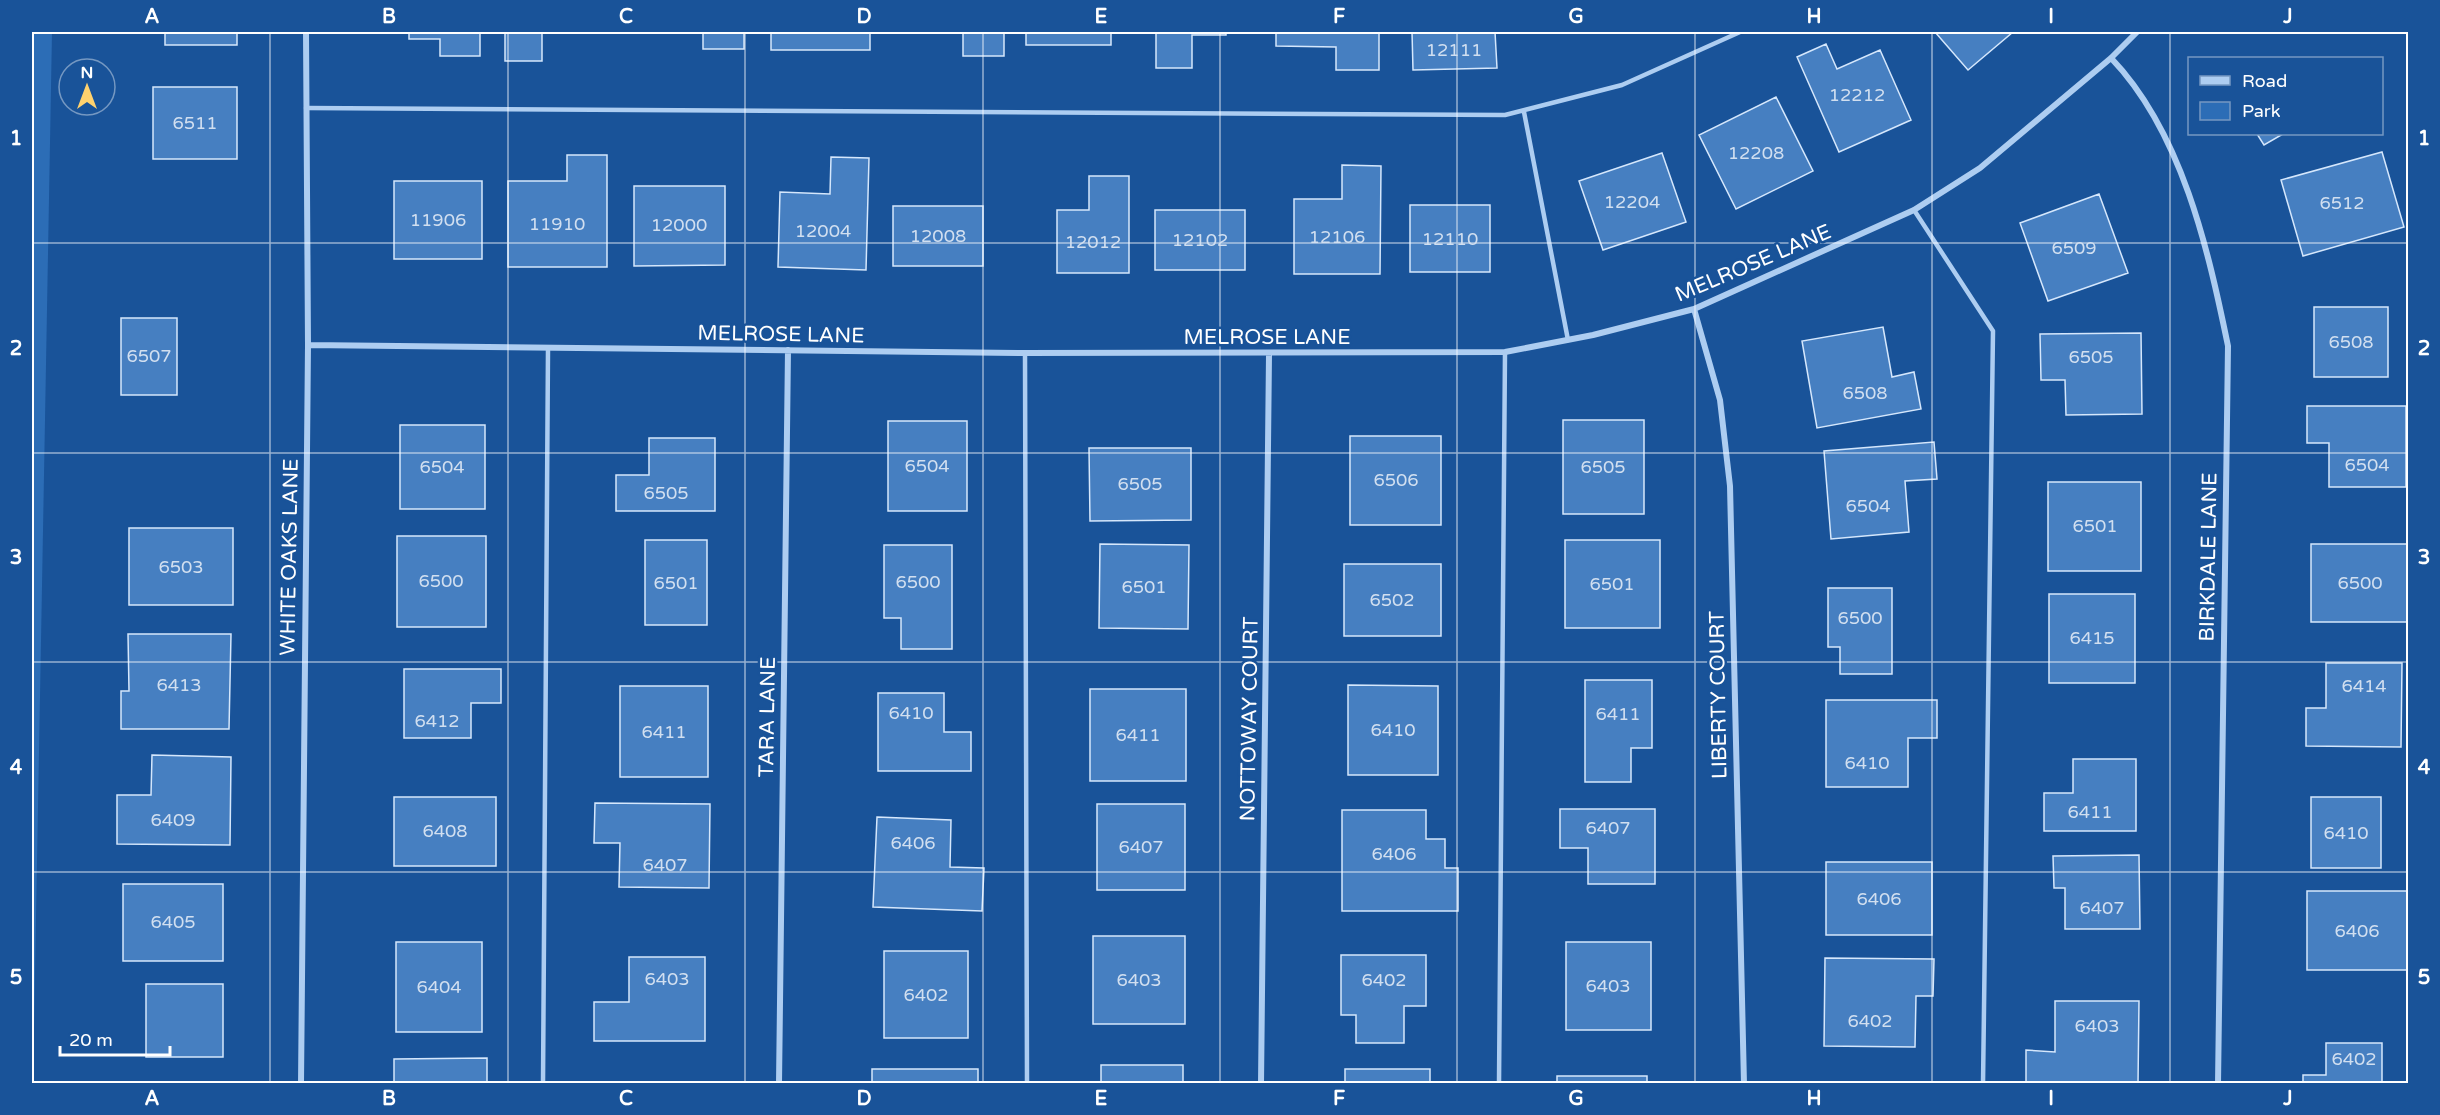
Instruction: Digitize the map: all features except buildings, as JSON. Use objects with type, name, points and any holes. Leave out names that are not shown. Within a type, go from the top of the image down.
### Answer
[{"type":"street","name":"WHITE OAKS LANE","points":[[301,1083],[308,345],[306,32]]},
{"type":"street","name":"MELROSE LANE","points":[[308,345],[1269,355],[1505,352],[1568,340],[1694,309],[1914,210],[1980,168],[2111,58],[2137,32]]},
{"type":"street","name":"BIRKDALE LANE","points":[[2111,58],[2131,78],[2166,140],[2192,203],[2211,265],[2228,346],[2218,1083]]},
{"type":"street","name":"LIBERTY COURT","points":[[1694,309],[1720,400],[1730,486],[1744,1083]]},
{"type":"street","name":"TARA LANE","points":[[779,1083],[788,350]]},
{"type":"street","name":"NOTTOWAY COURT","points":[[1261,1083],[1269,355]]},
{"type":"lane","points":[[306,108],[1493,115],[1524,112],[1622,85],[1740,32]]},
{"type":"lane","points":[[1524,112],[1568,340]]},
{"type":"lane","points":[[1914,210],[1993,331],[1983,1083]]},
{"type":"lane","points":[[543,1083],[548,349]]},
{"type":"lane","points":[[1499,1083],[1505,352]]},
{"type":"lane","points":[[1024,353],[1027,1083]]},
{"type":"green space","points":[[32,32],[52,32],[33,1084],[32,1083]]}]
